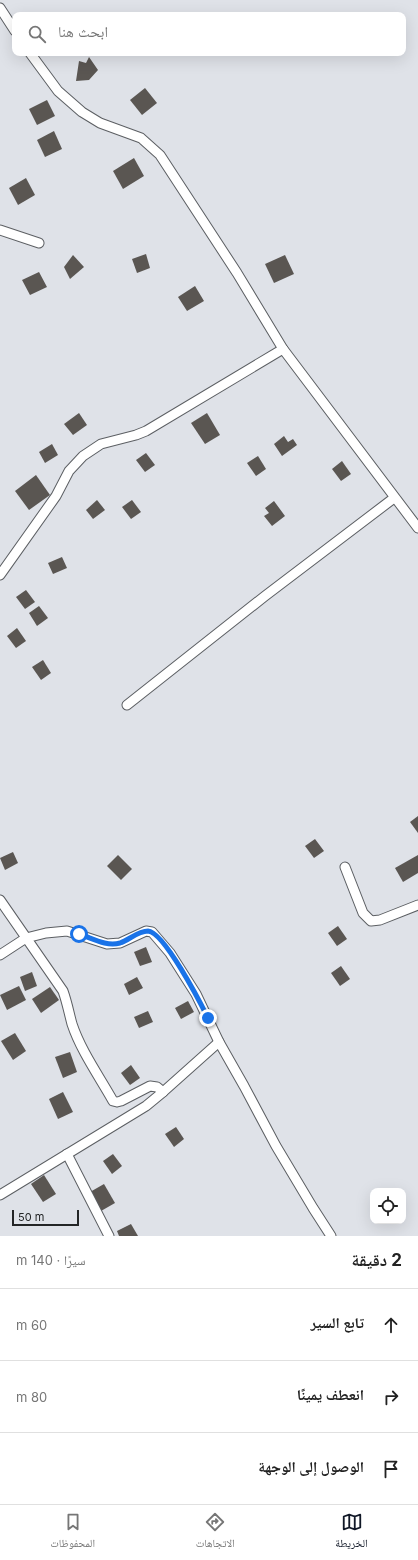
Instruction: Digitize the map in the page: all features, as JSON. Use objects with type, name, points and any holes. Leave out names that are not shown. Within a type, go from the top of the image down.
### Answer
[{"type":"street","points":[[0,8],[12,26]]},
{"type":"street","points":[[32,56],[58,91],[82,112],[100,123],[141,138],[160,155],[237,273],[283,349],[418,528]]},
{"type":"street","points":[[0,230],[39,243]]},
{"type":"street","points":[[0,575],[56,496],[69,472],[83,456],[101,444],[136,435],[146,430],[283,349]]},
{"type":"street","points":[[127,705],[265,596],[394,498]]},
{"type":"street","points":[[345,867],[363,913],[371,921],[380,920],[418,905]]},
{"type":"street","points":[[0,900],[63,991],[75,1031],[84,1050],[113,1100],[117,1102],[121,1101],[150,1086],[157,1087],[163,1092]]},
{"type":"street","points":[[0,955],[26,938],[46,933],[67,931],[107,944],[120,943],[146,931],[152,932],[170,953],[196,994],[219,1042],[276,1146],[331,1236]]},
{"type":"street","points":[[0,1195],[146,1106],[219,1042]]},
{"type":"street","points":[[67,1154],[109,1236]]},
{"type":"building","points":[[89,57],[98,70],[89,80],[76,81],[79,61],[86,63]]},
{"type":"building","points":[[145,88],[157,103],[142,115],[130,100]]},
{"type":"building","points":[[47,100],[55,116],[37,125],[29,109]]},
{"type":"building","points":[[54,131],[62,149],[45,157],[37,140]]},
{"type":"building","points":[[134,158],[144,176],[123,189],[113,171]]},
{"type":"building","points":[[26,178],[35,195],[18,205],[9,188]]},
{"type":"building","points":[[146,254],[150,268],[137,273],[132,259]]},
{"type":"building","points":[[73,255],[84,267],[70,279],[64,267]]},
{"type":"building","points":[[285,255],[294,274],[274,283],[265,264]]},
{"type":"building","points":[[39,272],[47,287],[30,295],[22,280]]},
{"type":"building","points":[[195,286],[204,301],[187,311],[178,297]]},
{"type":"building","points":[[79,413],[87,425],[73,435],[64,424]]},
{"type":"building","points":[[207,413],[220,435],[205,444],[191,423]]},
{"type":"building","points":[[284,436],[288,442],[293,439],[297,445],[282,456],[274,444]]},
{"type":"building","points":[[52,444],[58,455],[45,463],[39,452]]},
{"type":"building","points":[[146,453],[155,465],[145,472],[136,460]]},
{"type":"building","points":[[258,456],[266,469],[256,476],[247,463]]},
{"type":"building","points":[[342,461],[351,474],[341,481],[332,469]]},
{"type":"building","points":[[36,475],[50,495],[29,510],[15,491]]},
{"type":"building","points":[[97,500],[105,510],[93,519],[86,510]]},
{"type":"building","points":[[132,500],[141,512],[131,519],[122,507]]},
{"type":"building","points":[[274,501],[285,516],[272,526],[264,516],[269,513],[265,508]]},
{"type":"building","points":[[62,557],[67,568],[53,574],[48,563]]},
{"type":"building","points":[[26,590],[35,602],[25,609],[16,597]]},
{"type":"building","points":[[39,606],[48,618],[37,626],[29,613]]},
{"type":"building","points":[[17,628],[26,641],[16,648],[7,636]]},
{"type":"building","points":[[43,660],[51,673],[41,680],[32,667]]},
{"type":"building","points":[[418,816],[418,833],[410,822]]},
{"type":"building","points":[[315,839],[324,851],[314,858],[305,846]]},
{"type":"building","points":[[13,852],[18,863],[5,870],[0,858]]},
{"type":"building","points":[[118,855],[132,869],[121,880],[107,866]]},
{"type":"building","points":[[418,855],[418,873],[403,882],[395,868]]},
{"type":"building","points":[[338,926],[347,939],[337,946],[328,933]]},
{"type":"building","points":[[146,947],[152,962],[140,966],[134,952]]},
{"type":"building","points":[[341,966],[350,979],[340,986],[331,973]]},
{"type":"building","points":[[32,972],[37,986],[25,991],[20,977]]},
{"type":"building","points":[[137,977],[143,988],[129,995],[124,984]]},
{"type":"building","points":[[19,986],[26,1000],[7,1010],[0,995]]},
{"type":"building","points":[[50,987],[59,1000],[41,1013],[32,999]]},
{"type":"building","points":[[188,1001],[194,1012],[181,1019],[175,1008]]},
{"type":"building","points":[[148,1011],[153,1022],[139,1028],[134,1017]]},
{"type":"building","points":[[15,1033],[26,1051],[13,1060],[1,1041]]},
{"type":"building","points":[[70,1052],[77,1072],[63,1078],[55,1057]]},
{"type":"building","points":[[131,1065],[140,1078],[130,1085],[121,1073]]},
{"type":"building","points":[[63,1092],[73,1112],[58,1119],[49,1099]]},
{"type":"building","points":[[176,1127],[184,1139],[174,1147],[165,1134]]},
{"type":"building","points":[[113,1154],[122,1166],[112,1174],[103,1161]]},
{"type":"building","points":[[44,1175],[56,1194],[43,1202],[31,1184]]},
{"type":"building","points":[[104,1184],[115,1203],[101,1211],[90,1192]]},
{"type":"building","points":[[131,1224],[138,1236],[119,1236],[117,1231]]},
{"type":"route","points":[[79,934],[107,944],[120,943],[146,931],[152,932],[170,953],[196,994],[208,1018]]}]
